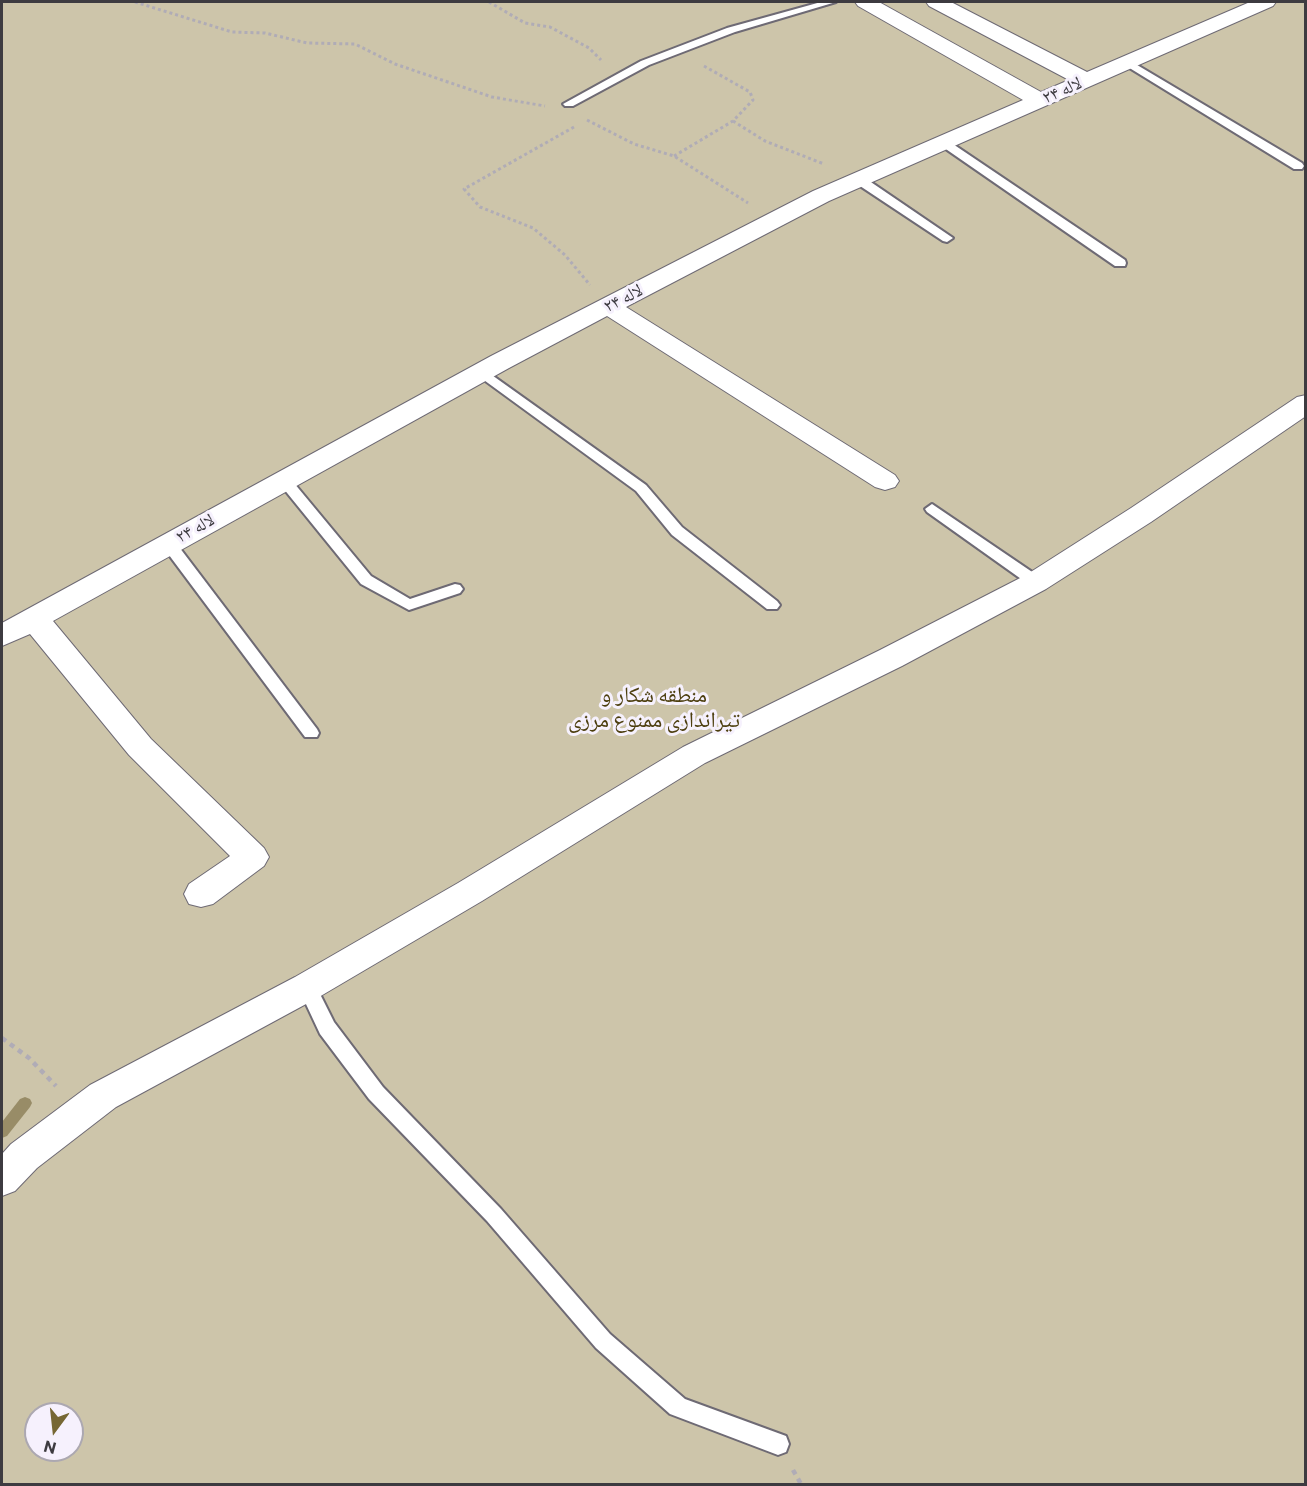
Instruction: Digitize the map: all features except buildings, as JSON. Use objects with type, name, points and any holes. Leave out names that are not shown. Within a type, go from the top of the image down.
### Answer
[{"type":"street","points":[[865,2],[1040,100]]},
{"type":"street","points":[[936,2],[1085,80]]},
{"type":"street","name":"لاله ۲۴","points":[[2,636],[482,372],[774,219],[858,179],[1266,2]]},
{"type":"street","points":[[608,306],[885,481]]},
{"type":"street","points":[[2,1179],[24,1156],[81,1113],[124,1085],[307,987],[470,892],[694,755],[891,658],[1036,582],[1141,515],[1305,403]]},
{"type":"street","points":[[33,617],[140,747],[252,857],[201,894]]},
{"type":"lane","points":[[569,104],[645,63],[731,30],[831,2]]},
{"type":"lane","points":[[1127,62],[1298,166]]},
{"type":"lane","points":[[944,142],[1120,263]]},
{"type":"lane","points":[[858,179],[947,238]]},
{"type":"lane","points":[[482,372],[641,488],[677,531],[772,605]]},
{"type":"lane","points":[[284,480],[366,580],[409,605],[455,589]]},
{"type":"lane","points":[[932,509],[1036,582]]},
{"type":"lane","points":[[168,543],[311,733]]},
{"type":"lane","points":[[307,987],[327,1028],[376,1093],[494,1215],[603,1341],[678,1407],[778,1444]]},
{"type":"path","points":[[135,2],[232,32],[266,33],[307,43],[355,44],[395,64],[492,97],[547,106],[569,104],[570,111],[634,144],[674,156],[774,219]]},
{"type":"path","points":[[489,2],[525,23],[550,27],[589,48],[619,77]]},
{"type":"path","points":[[674,156],[733,121],[753,100],[750,92],[676,51]]},
{"type":"path","points":[[587,120],[464,189],[480,207],[533,228],[565,255],[608,306]]},
{"type":"path","points":[[733,121],[765,141],[858,179]]},
{"type":"path","points":[[2,1038],[30,1058],[81,1113]]},
{"type":"green space","name":"منطقه شکار و تیراندازی ممنوع مرزی","points":[[2,2],[1305,2],[1305,1484],[2,1484]]},
{"type":"waterway","points":[[2,1132],[25,1103]]}]
